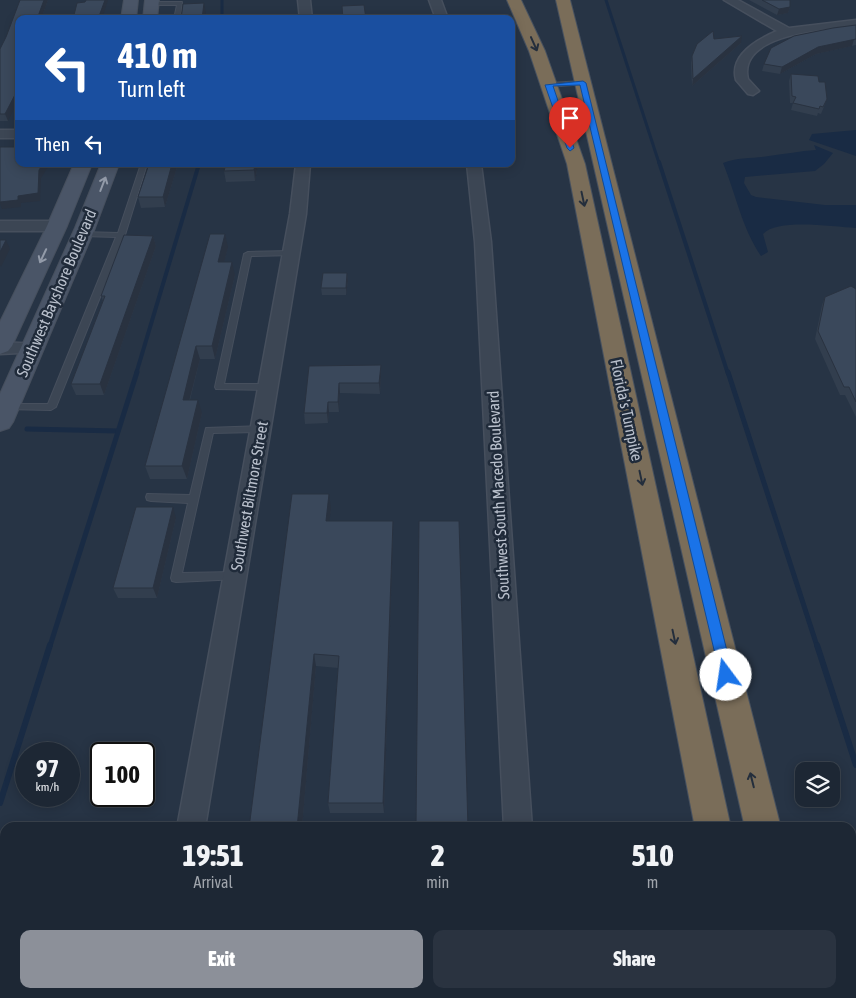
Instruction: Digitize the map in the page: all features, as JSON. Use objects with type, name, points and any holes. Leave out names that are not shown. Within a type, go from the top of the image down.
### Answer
[{"type":"highway","name":"Florida's Turnpike","points":[[514,0],[537,51],[576,164],[712,822]]},
{"type":"highway","name":"Florida's Turnpike","points":[[563,0],[762,822]]},
{"type":"main road","name":"Southwest Bayshore Boulevard","points":[[0,347],[83,167]]},
{"type":"main road","name":"Southwest Bayshore Boulevard","points":[[3,414],[83,234],[109,167]]},
{"type":"street","points":[[304,0],[306,15]]},
{"type":"street","points":[[435,0],[441,15]]},
{"type":"street","points":[[730,0],[787,32]]},
{"type":"street","points":[[753,91],[742,80],[741,64],[751,50],[765,40],[787,32],[812,27],[856,23]]},
{"type":"street","points":[[0,134],[15,134]]},
{"type":"street","name":"Southwest Biltmore Street","points":[[192,822],[291,253],[303,167]]},
{"type":"street","name":"Southwest South Macedo Boulevard","points":[[474,167],[483,242],[518,822]]},
{"type":"street","points":[[0,226],[57,226]]},
{"type":"street","points":[[0,347],[33,348]]},
{"type":"lane","points":[[140,8],[180,3],[178,15]]},
{"type":"lane","points":[[548,85],[583,83]]},
{"type":"lane","points":[[3,414],[51,407],[121,235],[143,167]]},
{"type":"lane","points":[[83,234],[121,235]]},
{"type":"lane","points":[[268,387],[219,387],[248,254],[291,253]]},
{"type":"lane","points":[[235,576],[176,578],[192,499],[209,430],[260,429]]},
{"type":"lane","points":[[151,498],[192,499]]},
{"type":"water","points":[[856,130],[856,156],[809,140],[812,134]]},
{"type":"water","points":[[814,145],[833,153],[815,171],[745,177],[744,183],[751,195],[756,197],[825,205],[856,205],[856,228],[793,225],[770,229],[763,234],[768,252],[761,256],[744,223],[723,163],[740,159],[816,150]]},
{"type":"building","points":[[20,0],[44,0],[38,15],[15,15],[15,95],[5,114],[0,114],[0,49]]},
{"type":"building","points":[[86,0],[105,0],[99,15],[74,15],[77,3],[85,2]]},
{"type":"building","points":[[762,0],[790,0],[790,7],[779,9]]},
{"type":"building","points":[[204,3],[202,15],[182,15],[183,4]]},
{"type":"building","points":[[364,5],[365,15],[343,15],[342,6]]},
{"type":"building","points":[[856,25],[856,39],[818,47],[782,67],[764,64],[771,48],[794,36]]},
{"type":"building","points":[[713,31],[714,39],[742,36],[693,79],[692,56],[697,44]]},
{"type":"building","points":[[791,74],[818,76],[819,82],[825,82],[827,99],[823,107],[820,106],[819,109],[793,103],[796,97],[792,96]]},
{"type":"building","points":[[0,147],[15,147],[15,167],[41,167],[39,170],[38,193],[18,196],[18,200],[0,202]]},
{"type":"building","points":[[148,167],[171,167],[163,197],[138,197]]},
{"type":"building","points":[[225,167],[254,167],[254,170],[224,171]]},
{"type":"building","points":[[210,234],[225,234],[218,262],[232,262],[212,346],[196,346],[183,400],[198,400],[182,466],[145,466]]},
{"type":"building","points":[[124,235],[153,236],[100,384],[71,384],[105,296],[101,296]]},
{"type":"building","points":[[0,240],[6,240],[0,252]]},
{"type":"building","points":[[323,273],[347,273],[346,288],[321,288]]},
{"type":"building","points":[[851,286],[856,289],[856,402],[849,387],[844,387],[818,331],[825,297]]},
{"type":"building","points":[[381,365],[379,383],[339,383],[338,402],[328,402],[327,413],[304,413],[309,366]]},
{"type":"building","points":[[292,494],[329,494],[326,521],[393,521],[383,803],[328,803],[339,656],[314,654],[298,822],[250,822]]},
{"type":"building","points":[[136,507],[173,507],[153,588],[113,588]]},
{"type":"building","points":[[419,521],[459,521],[468,822],[416,822]]},
{"type":"waterway","points":[[222,0],[222,15]]},
{"type":"waterway","points":[[606,0],[659,163]]},
{"type":"waterway","points":[[659,162],[728,374]]},
{"type":"waterway","points":[[136,374],[198,167]]},
{"type":"waterway","points":[[50,646],[137,372]]},
{"type":"waterway","points":[[728,372],[817,646]]},
{"type":"waterway","points":[[27,429],[118,431]]},
{"type":"waterway","points":[[0,803],[50,645]]},
{"type":"waterway","points":[[817,645],[856,765]]},
{"type":"route","points":[[570,148],[548,85],[583,83],[726,675]]}]
